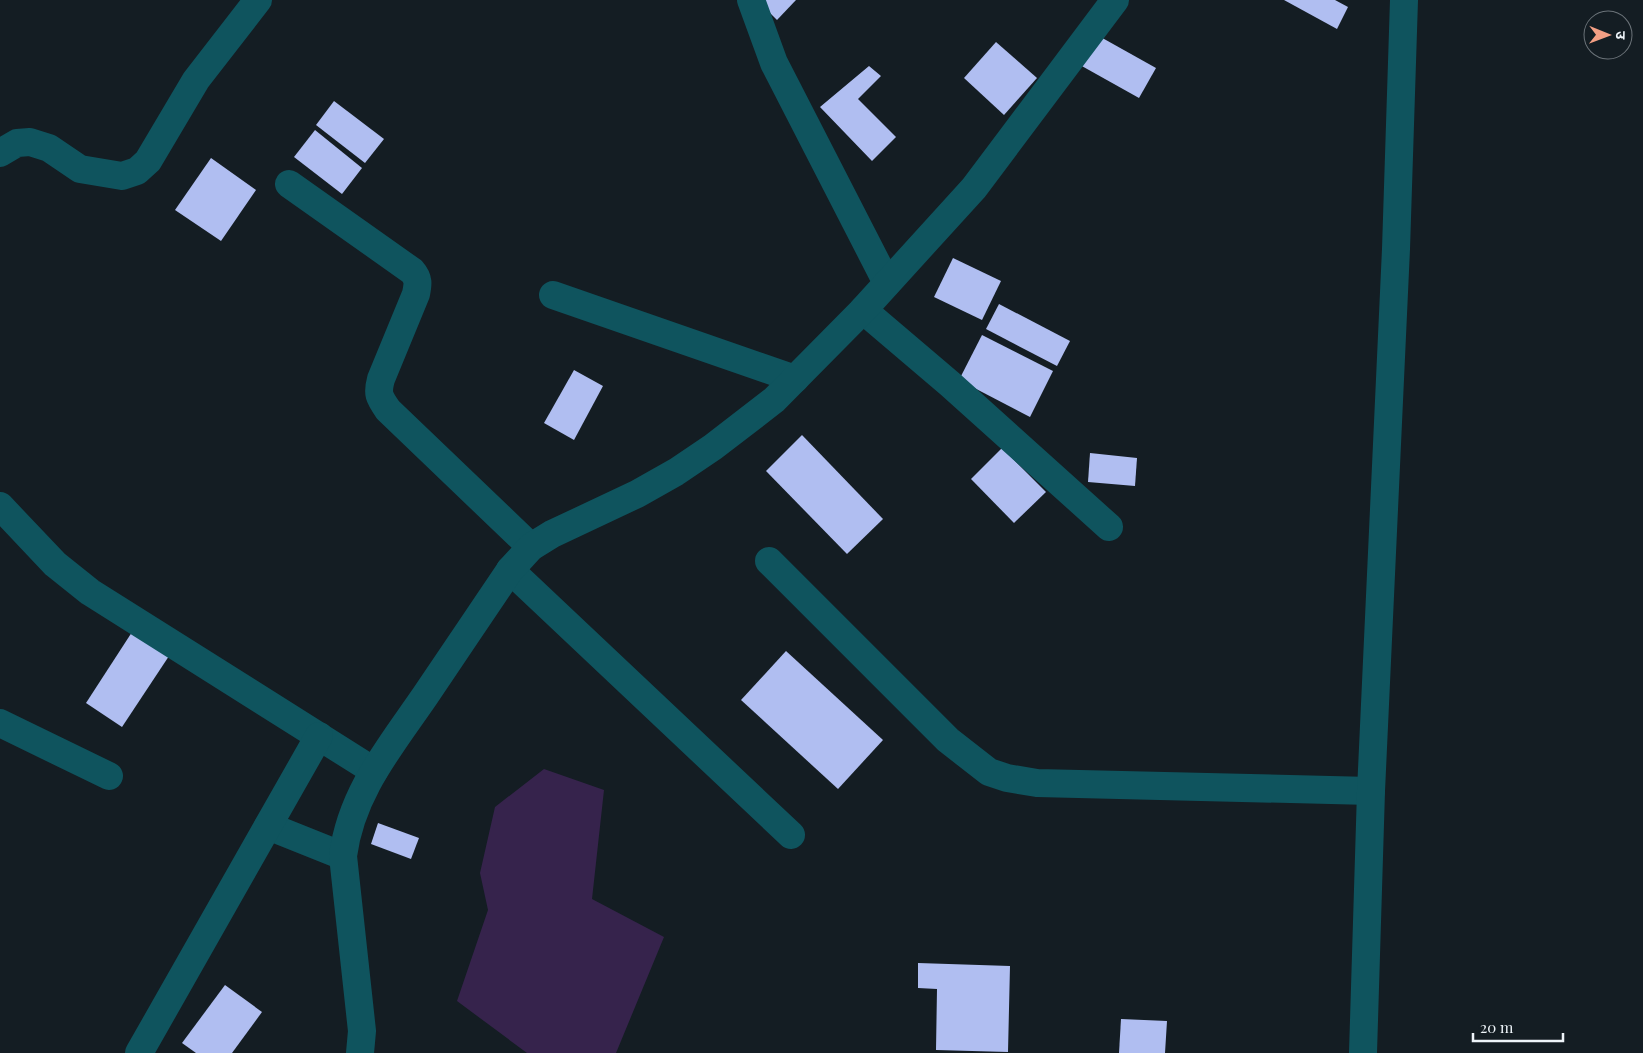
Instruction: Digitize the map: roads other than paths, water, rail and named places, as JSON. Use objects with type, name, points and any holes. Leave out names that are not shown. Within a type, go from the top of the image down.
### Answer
[{"type":"street","points":[[0,153],[17,143],[30,142],[49,148],[80,169],[122,176],[137,171],[148,161],[196,80],[258,0]]},
{"type":"street","points":[[751,0],[774,63],[887,284]]},
{"type":"street","points":[[360,1053],[362,1031],[343,856],[349,822],[374,771],[510,570],[531,547],[552,534],[637,494],[676,472],[774,400],[887,284],[974,188],[1115,0]]},
{"type":"street","points":[[1363,1053],[1371,791],[1396,249],[1404,0]]},
{"type":"street","points":[[289,184],[418,277],[416,294],[381,379],[378,390],[380,399],[388,410],[531,547]]},
{"type":"street","points":[[553,295],[795,379]]},
{"type":"street","points":[[862,310],[972,404],[1109,527]]},
{"type":"street","points":[[0,506],[55,564],[90,592],[374,771]]},
{"type":"street","points":[[768,561],[948,740],[989,772],[1007,778],[1036,783],[1371,791]]},
{"type":"street","points":[[510,570],[791,835]]},
{"type":"street","points":[[0,723],[109,776]]},
{"type":"street","points":[[139,1053],[319,736]]},
{"type":"street","points":[[268,826],[343,856]]}]
